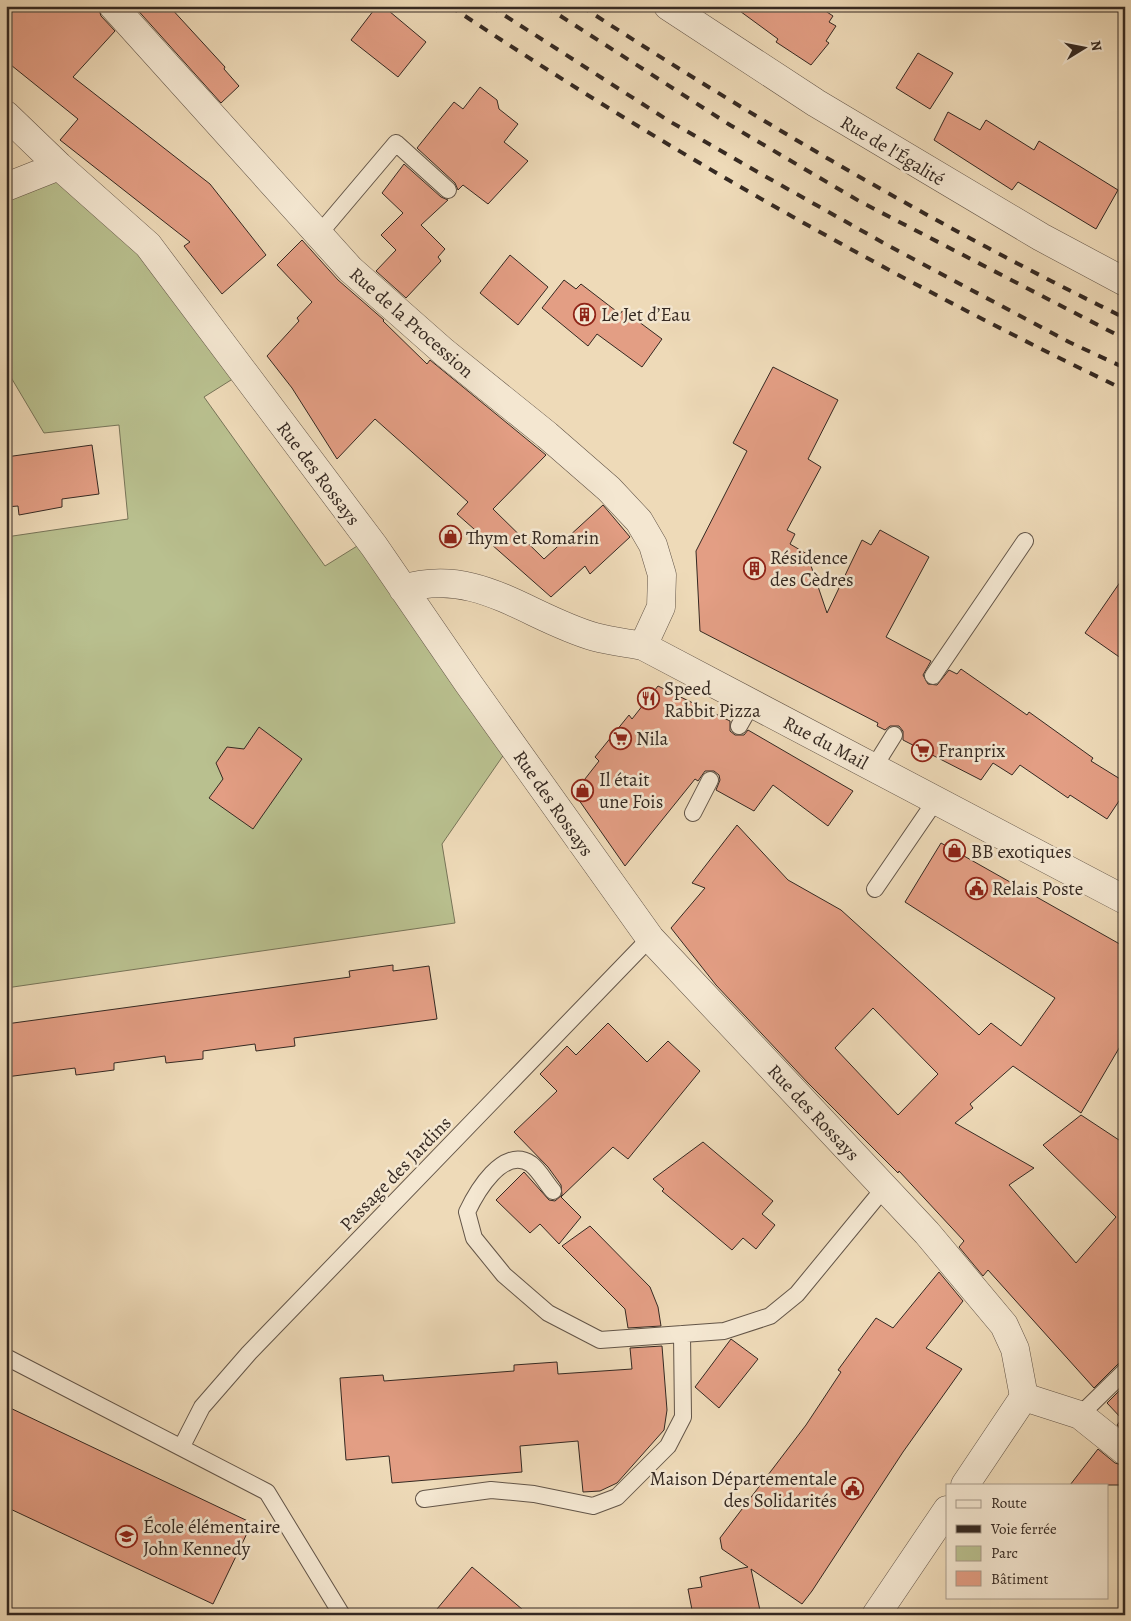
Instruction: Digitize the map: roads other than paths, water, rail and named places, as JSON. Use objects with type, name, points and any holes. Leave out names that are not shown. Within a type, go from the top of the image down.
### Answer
[{"type":"street","name":"Rue de la Procession","points":[[113,6],[350,269],[444,352],[542,431],[608,489],[639,521],[653,546],[662,574],[661,607],[643,646]]},
{"type":"street","name":"Rue de l'Égalité","points":[[668,6],[816,104],[1041,238],[1125,282]]},
{"type":"street","name":"Rue des Rossays","points":[[6,116],[148,245],[374,546],[468,683],[650,938],[885,1187],[927,1233],[1004,1325],[1015,1349],[1024,1397]]},
{"type":"street","points":[[6,187],[59,166]]},
{"type":"street","name":"Rue du Mail","points":[[403,589],[424,582],[458,583],[497,596],[594,637],[643,646],[745,714],[874,768],[1125,900]]},
{"type":"street","points":[[966,1484],[1024,1397],[1080,1415],[1125,1451]]},
{"type":"street","points":[[876,1615],[946,1511]]},
{"type":"lane","points":[[319,234],[396,143],[448,190]]},
{"type":"lane","points":[[933,676],[1025,541]]},
{"type":"lane","points":[[874,768],[894,735]]},
{"type":"lane","points":[[693,813],[710,780]]},
{"type":"lane","points":[[875,889],[936,800]]},
{"type":"lane","name":"Passage des Jardins","points":[[182,1446],[202,1407],[249,1353],[650,938]]},
{"type":"lane","points":[[553,1191],[530,1164],[516,1161],[500,1166],[478,1189],[467,1212],[474,1238],[504,1275],[548,1313],[600,1340],[724,1331],[770,1316],[779,1311],[797,1294],[885,1187]]},
{"type":"lane","points":[[424,1498],[491,1490],[534,1494],[593,1506],[617,1497],[668,1446],[683,1416],[682,1334]]},
{"type":"lane","points":[[6,1357],[182,1446],[267,1492],[342,1615]]},
{"type":"lane","points":[[1080,1415],[1125,1371]]},
{"type":"railway","points":[[450,6],[613,111],[781,210],[951,303],[1125,390]]},
{"type":"railway","points":[[490,6],[669,121],[770,179],[889,246],[1069,342],[1125,368]]},
{"type":"railway","points":[[545,6],[730,125],[859,201],[1125,339]]},
{"type":"railway","points":[[581,6],[780,131],[916,209],[1125,318]]},
{"type":"place","name":"Le Jet d’Eau","points":[[585,314]]},
{"type":"place","name":"Thym et Romarin","points":[[450,537]]},
{"type":"place","name":"Résidence des Cèdres","points":[[754,568]]},
{"type":"place","name":"Speed Rabbit Pizza","points":[[648,699]]},
{"type":"place","name":"Nila","points":[[620,738]]},
{"type":"place","name":"Franprix","points":[[922,750]]},
{"type":"place","name":"Il était une Fois","points":[[583,790]]},
{"type":"place","name":"BB exotiques","points":[[955,851]]},
{"type":"place","name":"Relais Poste","points":[[976,888]]},
{"type":"place","name":"Maison Départementale des Solidarités","points":[[853,1489]]},
{"type":"place","name":"École élémentaire John Kennedy","points":[[127,1537]]}]
